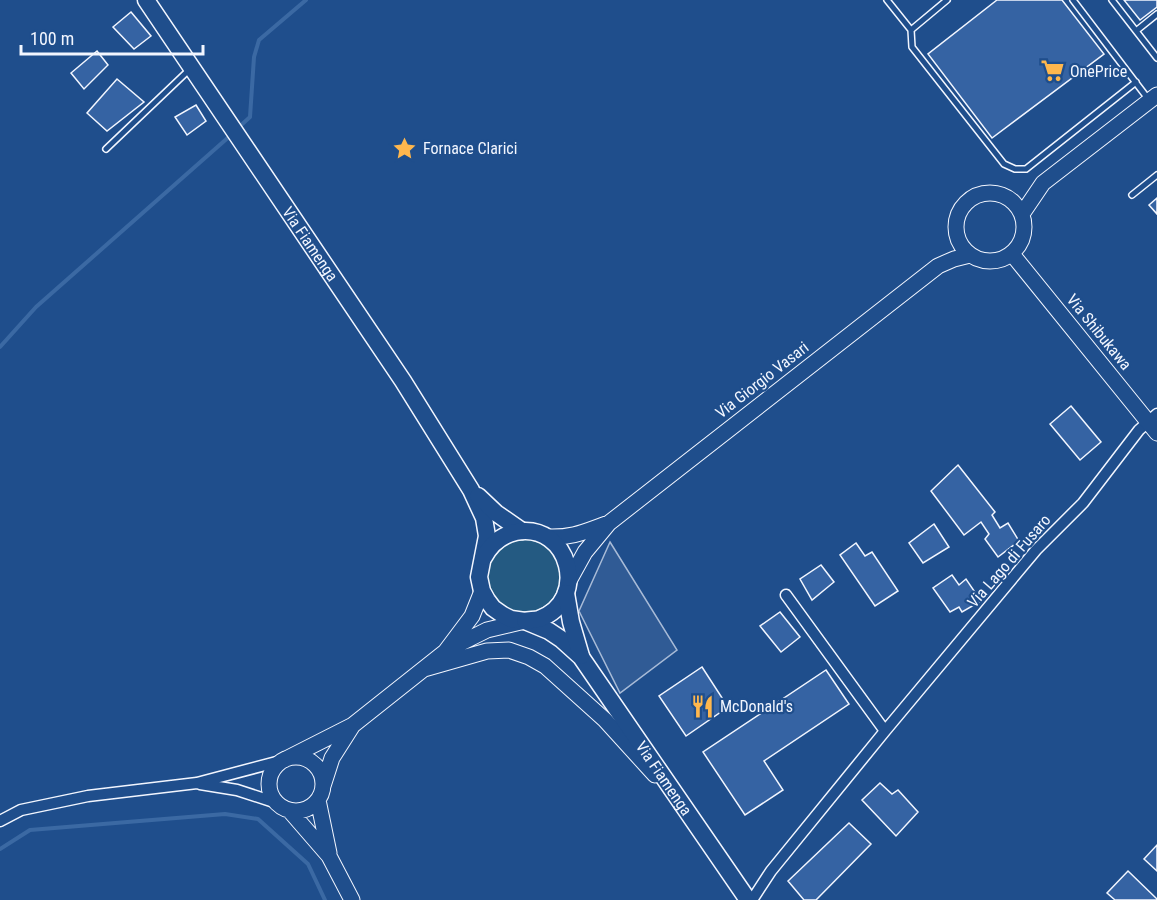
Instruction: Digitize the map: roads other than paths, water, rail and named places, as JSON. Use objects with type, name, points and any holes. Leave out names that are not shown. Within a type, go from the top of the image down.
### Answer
[{"type":"main road","name":"Via Fiamenga","points":[[146,0],[403,381],[471,490],[484,518],[487,536],[479,577],[487,600],[503,615],[549,631],[581,657],[748,900]]},
{"type":"main road","points":[[1008,197],[1043,183],[1153,98]]},
{"type":"main road","points":[[1022,214],[1043,183]]},
{"type":"main road","points":[[996,193],[1008,197],[1017,205],[1022,214],[1023,236],[1019,245],[1012,254],[1002,259],[991,262],[980,260],[970,255],[962,247],[957,237],[958,213],[974,196],[996,193]]},
{"type":"main road","name":"Via Giorgio Vasari","points":[[938,266],[957,237]]},
{"type":"main road","name":"Via Shibukawa","points":[[1012,254],[1154,423]]},
{"type":"main road","name":"Via Giorgio Vasari","points":[[567,587],[585,552],[609,522],[938,266],[970,255]]},
{"type":"main road","name":"Via Fiamenga","points":[[471,490],[496,513],[522,531],[535,532],[547,537],[565,556],[568,568],[567,587],[571,622],[581,657]]},
{"type":"main road","name":"Via Giorgio Vasari","points":[[547,537],[574,536],[609,522]]},
{"type":"main road","points":[[482,563],[488,550],[497,540],[522,531]]},
{"type":"main road","points":[[444,652],[487,630],[538,619],[550,613],[560,604],[567,587]]},
{"type":"main road","points":[[353,725],[332,758],[321,793],[313,806],[298,812],[290,811],[276,803],[269,788],[269,780],[277,765],[353,725],[424,669],[444,652],[472,616],[482,591]]},
{"type":"main road","points":[[424,669],[487,651],[508,650],[529,657],[545,666],[605,720],[680,802]]},
{"type":"main road","points":[[284,760],[292,758],[308,760],[319,771],[322,778],[321,793],[329,856]]},
{"type":"main road","points":[[290,811],[329,856],[352,900]]},
{"type":"street","name":"Via Lago di Fusaro","points":[[753,900],[771,871],[1036,550],[1083,503],[1139,430],[1154,423]]},
{"type":"street","points":[[786,595],[885,731]]},
{"type":"street","points":[[0,820],[21,810],[88,796],[197,783],[284,760]]},
{"type":"street","points":[[197,783],[237,790],[276,803]]},
{"type":"lane","points":[[887,0],[911,30],[912,47],[1004,164],[1015,169],[1026,169],[1136,82]]},
{"type":"lane","points":[[911,30],[947,0]]},
{"type":"lane","points":[[1073,0],[1136,82],[1153,98]]},
{"type":"lane","points":[[1112,0],[1157,58]]},
{"type":"lane","points":[[1136,31],[1157,14]]},
{"type":"lane","points":[[106,148],[192,68]]},
{"type":"lane","points":[[1132,195],[1157,175]]},
{"type":"waterway","points":[[239,127],[250,117],[254,57],[259,40],[306,0]]},
{"type":"waterway","points":[[0,347],[36,307],[231,135]]},
{"type":"waterway","points":[[0,849],[30,830],[225,814],[258,819],[308,864],[325,900]]},
{"type":"place","name":"OnePrice","points":[[1052,71]]},
{"type":"place","name":"Fornace Clarici","points":[[405,148]]},
{"type":"place","name":"McDonald's","points":[[702,706]]}]
